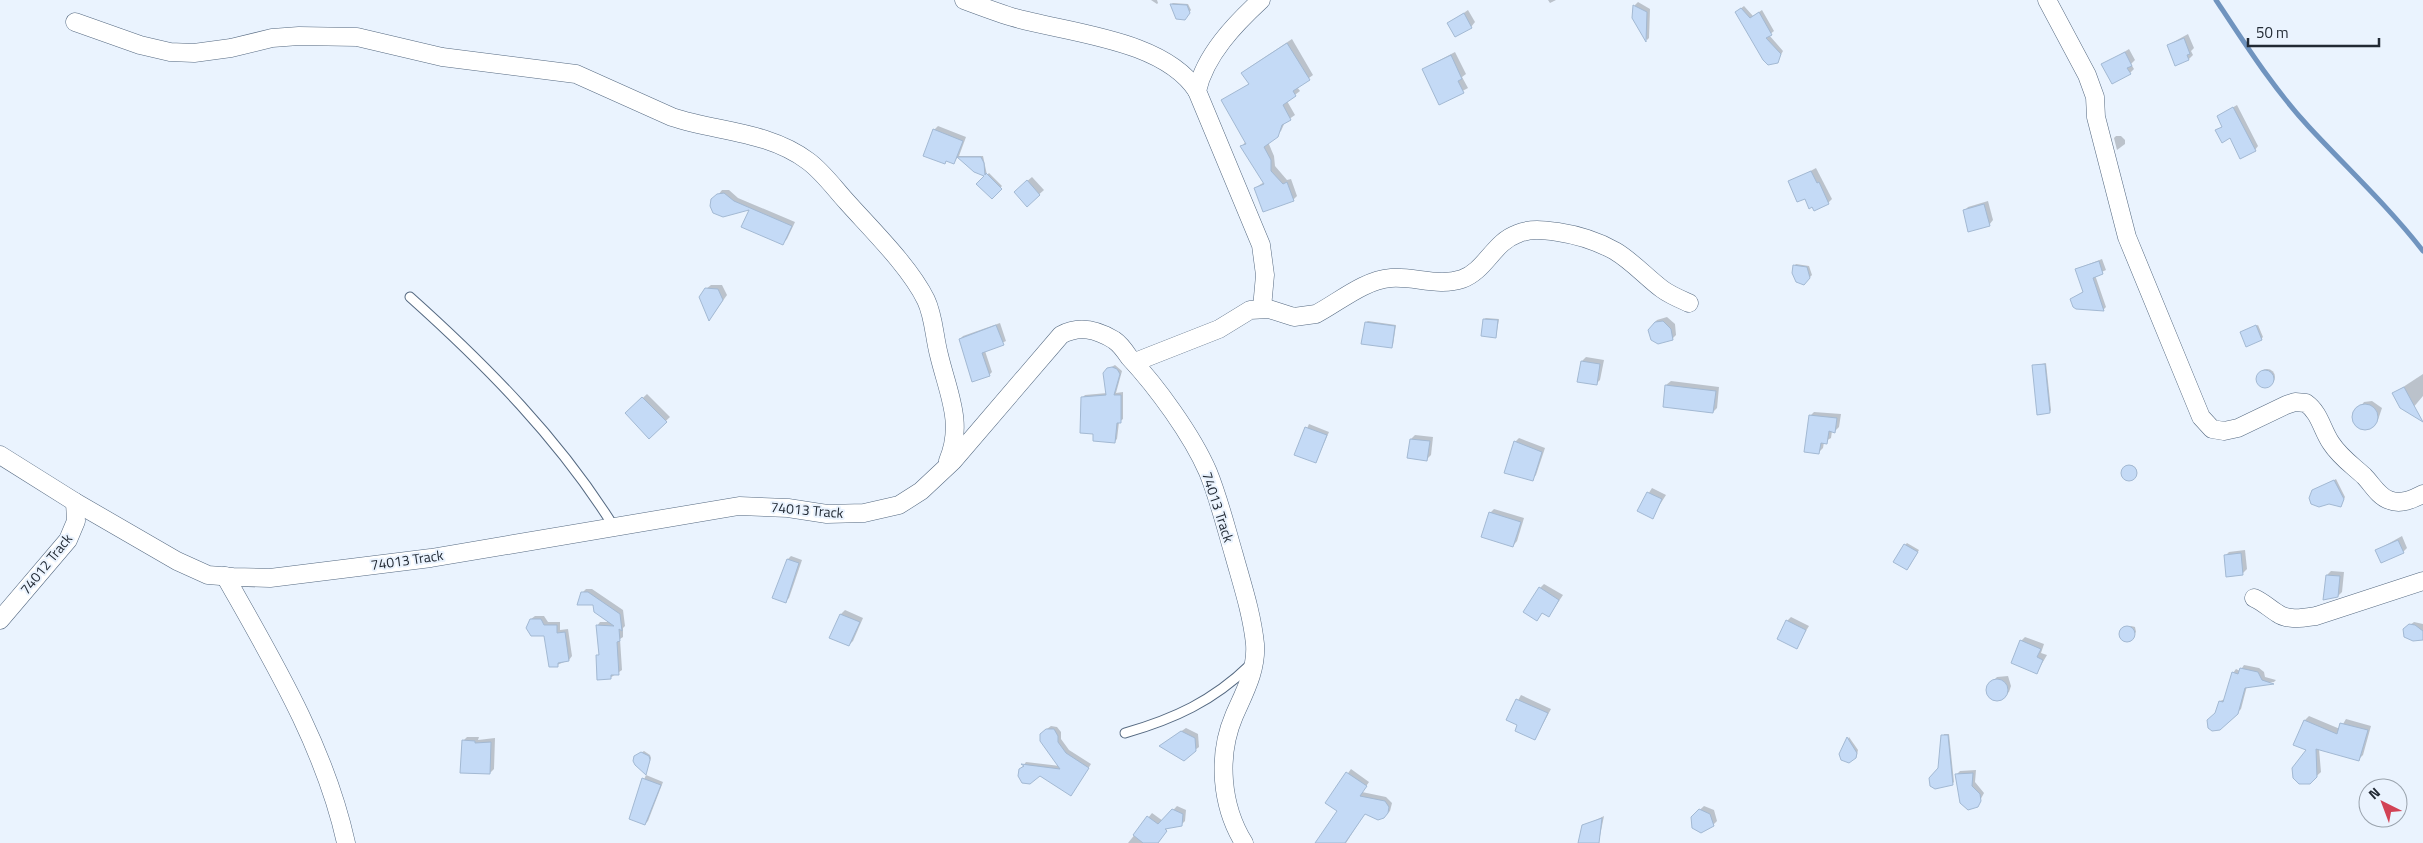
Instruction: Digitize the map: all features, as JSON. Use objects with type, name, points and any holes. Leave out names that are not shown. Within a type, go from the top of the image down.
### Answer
[{"type":"street","points":[[964,0],[1012,17],[1140,48],[1160,58],[1192,82],[1198,90],[1262,245],[1265,275],[1262,308]]},
{"type":"street","points":[[1198,90],[1202,71],[1215,50],[1261,0]]},
{"type":"street","points":[[2047,0],[2087,75],[2095,97],[2096,117],[2127,237],[2159,310],[2201,417],[2207,425],[2218,431],[2238,428],[2294,402],[2306,404],[2318,416],[2330,442],[2339,454],[2365,477],[2380,494],[2389,500],[2397,502],[2407,501],[2423,494]]},
{"type":"street","points":[[75,22],[140,45],[170,52],[194,53],[231,48],[272,38],[299,36],[357,37],[442,57],[576,74],[686,122],[740,132],[778,145],[808,161],[827,180],[918,285],[926,300],[932,316],[938,354],[953,405],[956,427],[954,445],[944,469]]},
{"type":"street","points":[[1134,362],[1199,338],[1219,329],[1250,310],[1262,308],[1294,317],[1306,316],[1316,314],[1378,280],[1406,278],[1446,282],[1462,279],[1474,274],[1502,244],[1515,234],[1527,230],[1546,230],[1576,235],[1598,242],[1617,252],[1664,290],[1689,303]]},
{"type":"street","name":"74013 Track","points":[[0,455],[75,502],[177,561],[208,574],[225,576],[270,578],[431,558],[739,506],[788,508],[827,514],[864,513],[899,505],[921,491],[944,469],[1061,335],[1081,328],[1093,330],[1115,340],[1157,389],[1207,471],[1247,601],[1255,644],[1254,661],[1247,689],[1228,732],[1224,757],[1226,796],[1236,830],[1244,843]]},
{"type":"street","name":"74012 Track","points":[[0,620],[68,540],[76,521],[75,502]]},
{"type":"street","points":[[225,576],[272,662],[319,757],[338,809],[346,843]]},
{"type":"street","points":[[2254,598],[2263,601],[2283,617],[2302,618],[2332,612],[2423,580]]},
{"type":"lane","points":[[410,298],[498,379],[589,486],[614,527]]},
{"type":"lane","points":[[1125,733],[1162,722],[1186,712],[1238,677],[1254,661]]},
{"type":"building","points":[[1170,4],[1187,5],[1190,13],[1185,20],[1176,19]]},
{"type":"building","points":[[1633,5],[1647,12],[1646,42],[1632,18]]},
{"type":"building","points":[[1741,8],[1750,18],[1759,12],[1772,35],[1766,38],[1781,54],[1778,63],[1768,65],[1763,60],[1735,12]]},
{"type":"building","points":[[1464,13],[1472,28],[1455,37],[1447,23]]},
{"type":"building","points":[[2184,38],[2190,54],[2187,55],[2189,60],[2175,66],[2167,45]]},
{"type":"building","points":[[1287,43],[1310,80],[1293,91],[1296,96],[1283,105],[1291,120],[1282,125],[1278,137],[1264,147],[1271,160],[1271,171],[1283,184],[1287,182],[1294,201],[1263,212],[1254,188],[1264,184],[1240,146],[1246,144],[1221,100],[1249,84],[1241,73]]},
{"type":"building","points":[[2125,52],[2132,66],[2127,68],[2131,74],[2112,84],[2101,64]]},
{"type":"building","points":[[1451,55],[1462,79],[1458,81],[1464,93],[1439,105],[1422,69]]},
{"type":"building","points":[[2233,107],[2256,151],[2240,159],[2230,138],[2222,143],[2215,130],[2222,127],[2217,116]]},
{"type":"building","points":[[933,129],[963,141],[954,164],[946,161],[945,164],[923,156]]},
{"type":"building","points":[[957,157],[981,157],[984,163],[985,175],[986,173],[1002,189],[992,199],[976,184],[984,176],[974,172]]},
{"type":"building","points":[[1811,171],[1817,183],[1819,182],[1829,204],[1814,211],[1812,207],[1809,209],[1805,199],[1797,202],[1788,181]]},
{"type":"building","points":[[1027,180],[1040,195],[1027,207],[1014,192]]},
{"type":"building","points":[[724,193],[734,201],[792,226],[783,245],[741,227],[749,210],[723,217],[713,213],[710,206],[711,199],[717,194]]},
{"type":"building","points":[[1984,204],[1990,226],[1968,232],[1963,210]]},
{"type":"building","points":[[2099,261],[2103,274],[2093,278],[2104,311],[2076,309],[2073,307],[2070,299],[2083,292],[2075,269]]},
{"type":"building","points":[[1793,265],[1807,267],[1810,278],[1804,285],[1796,282],[1792,273]]},
{"type":"building","points":[[705,288],[718,289],[723,300],[709,321],[699,297]]},
{"type":"building","points":[[1483,319],[1498,320],[1496,338],[1481,336]]},
{"type":"building","points":[[1663,321],[1671,329],[1673,340],[1658,344],[1651,340],[1648,330],[1655,322]]},
{"type":"building","points":[[1365,322],[1395,326],[1392,348],[1361,344]]},
{"type":"building","points":[[996,325],[1004,345],[982,353],[990,376],[972,382],[959,339]]},
{"type":"building","points":[[2256,325],[2262,340],[2246,347],[2240,332]]},
{"type":"building","points":[[1581,361],[1600,364],[1597,385],[1577,382]]},
{"type":"building","points":[[2045,364],[2050,413],[2037,415],[2032,365]]},
{"type":"building","points":[[1107,368],[1117,369],[1120,374],[1114,395],[1121,395],[1121,423],[1117,423],[1115,443],[1093,441],[1093,434],[1080,433],[1081,397],[1106,395],[1103,373]]},
{"type":"building","points":[[2265,370],[2271,373],[2274,379],[2271,385],[2265,388],[2259,385],[2256,379],[2259,373]]},
{"type":"building","points":[[1665,385],[1716,391],[1713,413],[1663,407]]},
{"type":"building","points":[[2404,387],[2423,422],[2400,408],[2392,393]]},
{"type":"building","points":[[642,397],[667,422],[649,439],[625,413]]},
{"type":"building","points":[[2365,404],[2374,408],[2378,417],[2374,426],[2365,430],[2356,426],[2352,417],[2356,408]]},
{"type":"building","points":[[1809,415],[1837,418],[1835,433],[1829,431],[1827,444],[1821,443],[1819,454],[1804,452]]},
{"type":"building","points":[[1305,427],[1327,435],[1316,463],[1294,455]]},
{"type":"building","points":[[1410,439],[1430,441],[1427,461],[1407,458]]},
{"type":"building","points":[[1514,441],[1542,452],[1533,481],[1504,473]]},
{"type":"building","points":[[2129,465],[2135,467],[2137,473],[2135,479],[2129,481],[2123,479],[2121,473],[2123,467]]},
{"type":"building","points":[[2334,480],[2344,499],[2341,507],[2329,504],[2319,507],[2311,504],[2309,498],[2312,490]]},
{"type":"building","points":[[1647,492],[1662,499],[1653,519],[1637,511]]},
{"type":"building","points":[[1489,512],[1521,522],[1513,547],[1481,537]]},
{"type":"building","points":[[2398,540],[2404,553],[2381,563],[2375,550]]},
{"type":"building","points":[[1904,544],[1918,552],[1907,570],[1893,562]]},
{"type":"building","points":[[2241,553],[2243,575],[2226,577],[2224,555]]},
{"type":"building","points":[[787,559],[799,563],[786,603],[772,598]]},
{"type":"building","points":[[2326,575],[2340,576],[2338,597],[2323,600]]},
{"type":"building","points":[[1539,587],[1559,600],[1549,617],[1542,613],[1537,621],[1523,612]]},
{"type":"building","points":[[581,592],[588,592],[620,614],[622,631],[619,629],[620,641],[617,642],[619,675],[611,675],[611,679],[597,680],[596,655],[599,655],[596,625],[614,626],[594,612],[593,605],[577,605]]},
{"type":"building","points":[[840,614],[860,622],[849,646],[829,638]]},
{"type":"building","points":[[530,619],[541,619],[544,625],[557,625],[557,633],[565,632],[569,661],[558,663],[558,667],[549,667],[544,636],[531,636],[526,628]]},
{"type":"building","points":[[1786,620],[1806,630],[1797,649],[1777,639]]},
{"type":"building","points":[[2409,624],[2415,625],[2423,631],[2423,640],[2413,641],[2404,637],[2403,629]]},
{"type":"building","points":[[2127,626],[2135,634],[2127,642],[2119,634]]},
{"type":"building","points":[[2020,640],[2041,649],[2037,657],[2043,660],[2037,674],[2011,663]]},
{"type":"building","points":[[2240,668],[2258,672],[2262,680],[2274,684],[2245,688],[2238,714],[2220,730],[2212,731],[2208,728],[2207,720],[2215,713],[2219,701],[2223,702],[2232,672],[2238,674]]},
{"type":"building","points":[[1997,679],[2005,682],[2008,690],[2005,698],[1997,701],[1989,698],[1986,690],[1989,682]]},
{"type":"building","points":[[1516,699],[1548,713],[1535,740],[1515,731],[1517,725],[1506,720]]},
{"type":"building","points":[[2304,720],[2337,734],[2340,723],[2368,730],[2359,761],[2316,749],[2317,777],[2310,784],[2299,784],[2293,778],[2292,768],[2306,750],[2293,745]]},
{"type":"building","points":[[1046,729],[1054,729],[1058,736],[1058,742],[1066,753],[1089,768],[1071,796],[1040,776],[1030,784],[1022,783],[1018,776],[1019,769],[1024,766],[1021,764],[1060,769],[1040,741],[1040,734]]},
{"type":"building","points":[[1181,731],[1195,738],[1196,751],[1184,761],[1159,746]]},
{"type":"building","points":[[1941,735],[1948,735],[1953,785],[1935,789],[1930,786],[1929,778],[1938,768]]},
{"type":"building","points":[[1847,737],[1857,753],[1856,758],[1849,763],[1841,760],[1839,754]]},
{"type":"building","points":[[462,740],[475,741],[475,743],[491,742],[490,774],[460,773]]},
{"type":"building","points":[[641,752],[649,756],[650,760],[646,775],[633,761],[634,756]]},
{"type":"building","points":[[1346,772],[1367,786],[1360,796],[1385,801],[1389,807],[1388,813],[1384,818],[1378,820],[1365,814],[1345,843],[1315,843],[1337,811],[1325,803]]},
{"type":"building","points":[[1973,773],[1972,786],[1980,794],[1981,801],[1978,807],[1968,810],[1960,803],[1955,774]]},
{"type":"building","points":[[642,778],[661,785],[645,825],[629,819]]},
{"type":"building","points":[[1172,809],[1183,814],[1182,826],[1165,829],[1167,831],[1158,843],[1143,843],[1133,835],[1147,816],[1158,824]]},
{"type":"building","points":[[1699,809],[1710,814],[1714,826],[1701,833],[1692,828],[1691,817]]},
{"type":"building","points":[[1602,818],[1599,843],[1578,843],[1582,825]]},
{"type":"waterway","points":[[2216,0],[2283,97],[2382,203],[2423,251]]}]
